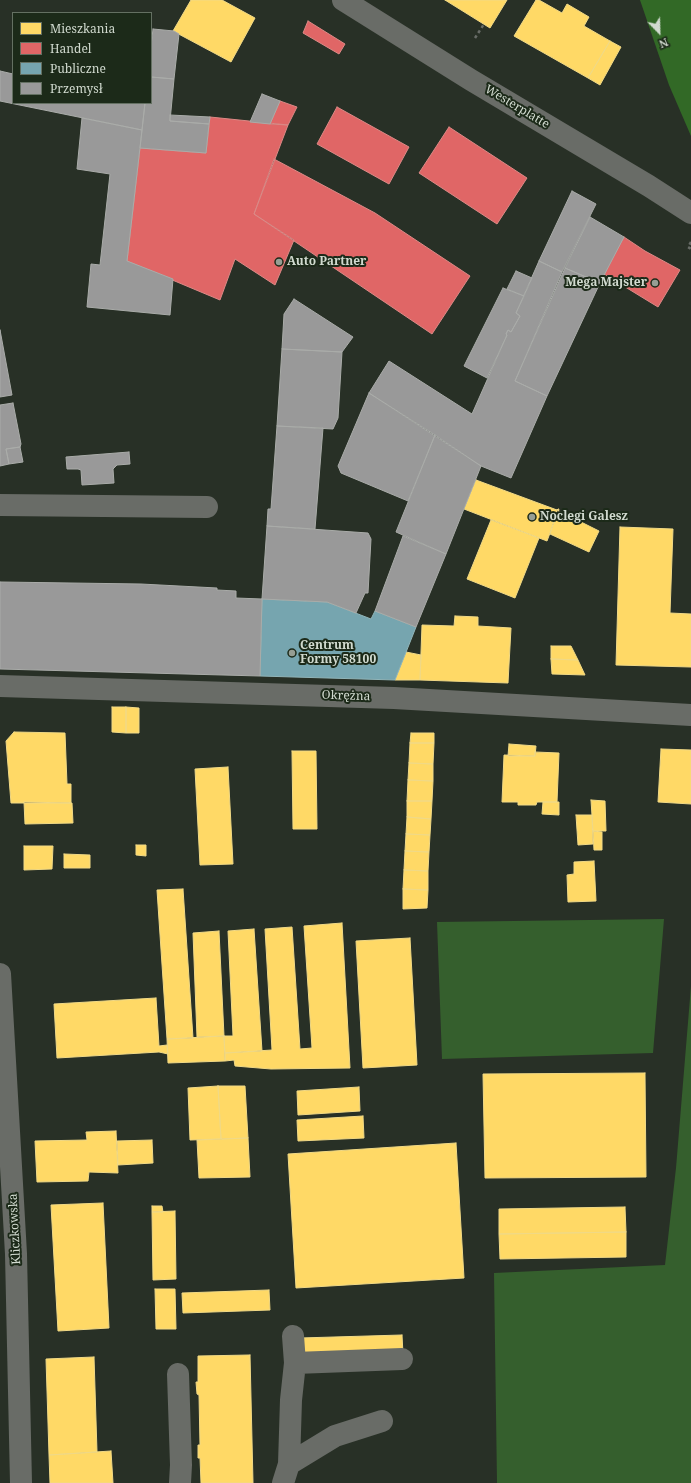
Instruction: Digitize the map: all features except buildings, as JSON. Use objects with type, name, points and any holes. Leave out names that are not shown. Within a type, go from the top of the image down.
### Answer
[{"type":"street","name":"Westerplatte","points":[[343,0],[471,80],[649,186],[691,213]]},
{"type":"street","points":[[0,505],[207,507]]},
{"type":"street","name":"Okrężna","points":[[0,686],[394,698],[691,715]]},
{"type":"street","name":"Kliczkowska","points":[[0,974],[16,1254],[21,1483]]},
{"type":"street","points":[[286,1474],[295,1363],[293,1336]]},
{"type":"street","points":[[295,1363],[402,1358]]},
{"type":"street","points":[[178,1374],[181,1466],[180,1483]]},
{"type":"street","points":[[286,1474],[335,1436],[382,1421]]},
{"type":"path","points":[[475,38],[484,24]]},
{"type":"path","points":[[691,242],[688,248],[691,249]]},
{"type":"green space","points":[[640,0],[691,0],[691,136],[669,85]]},
{"type":"green space","points":[[664,919],[653,1053],[442,1059],[437,922]]},
{"type":"green space","points":[[691,986],[691,1483],[497,1483],[494,1273],[665,1265],[676,1168]]},
{"type":"place","name":"Auto Partner","points":[[279,262]]},
{"type":"place","name":"Mega Majster","points":[[655,283]]},
{"type":"place","name":"Noclegi Galesz","points":[[532,517]]},
{"type":"place","name":"Centrum Formy 58100","points":[[292,653]]}]
